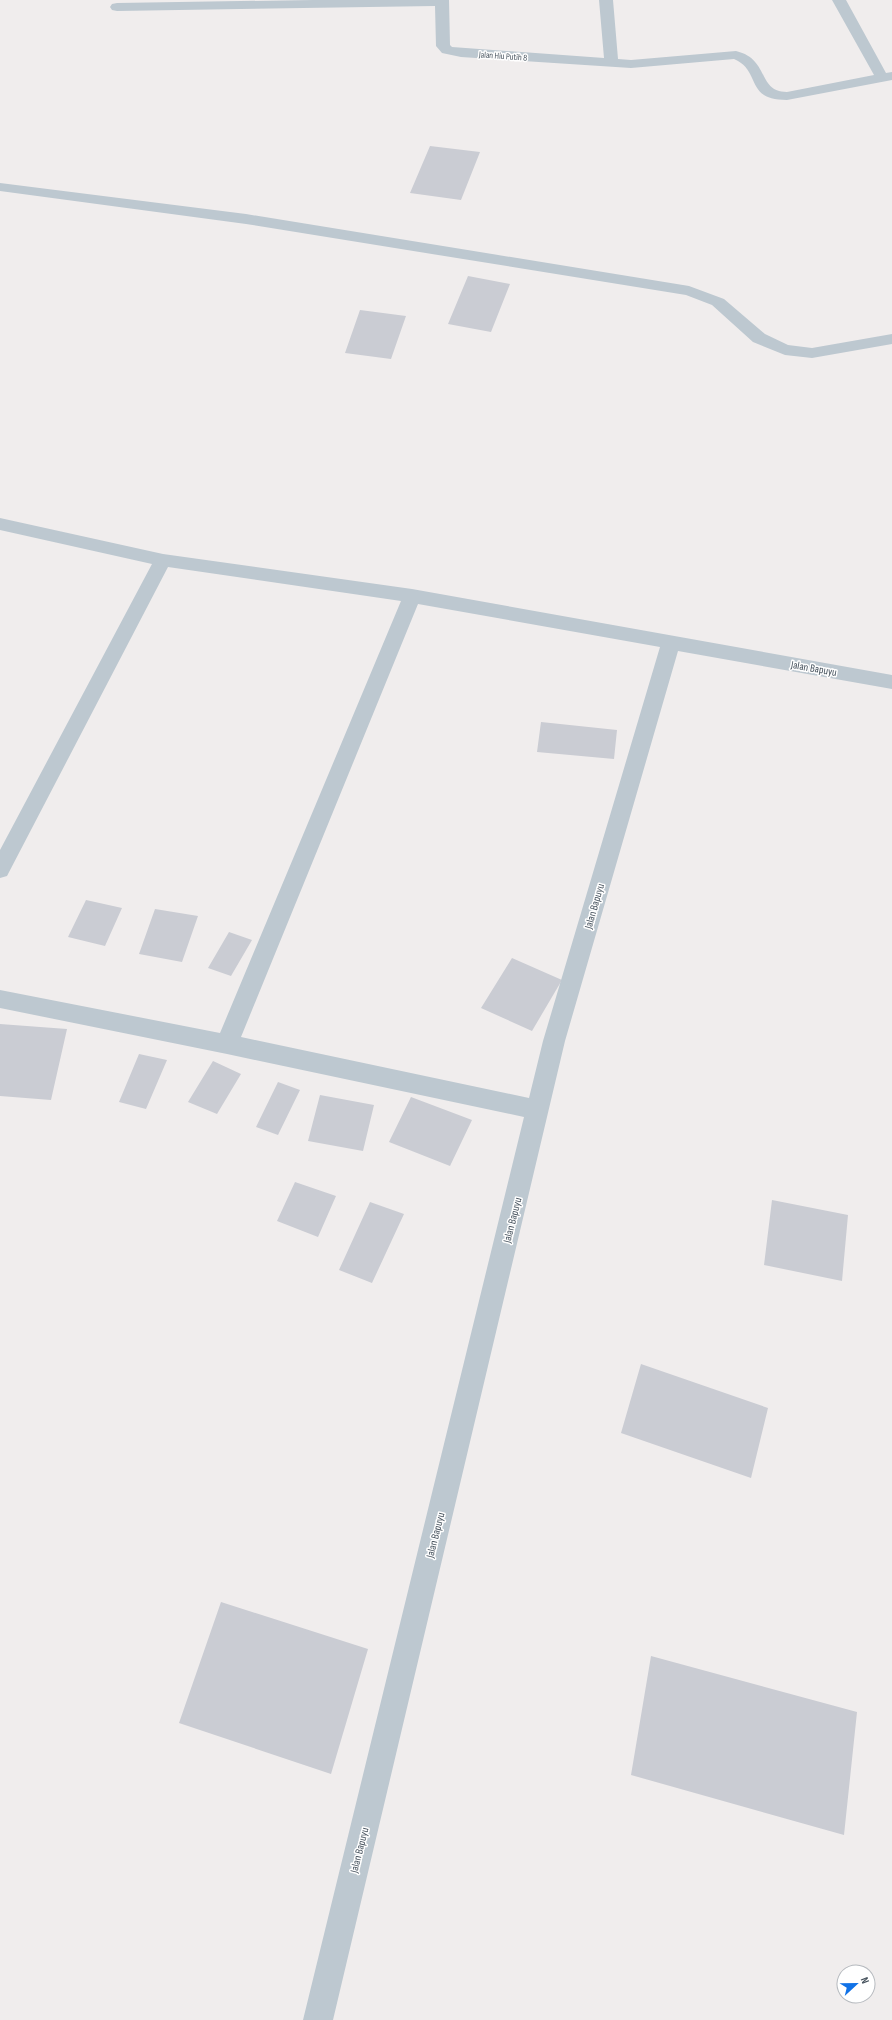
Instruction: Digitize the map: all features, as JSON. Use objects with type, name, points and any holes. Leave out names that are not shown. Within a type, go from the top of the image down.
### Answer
[{"type":"street","points":[[606,0],[611,63]]},
{"type":"street","points":[[839,0],[887,77]]},
{"type":"street","points":[[118,7],[442,1]]},
{"type":"street","name":"Jalan Hiu Putih 8","points":[[442,1],[443,46],[447,50],[461,53],[631,64],[736,54],[752,63],[764,89],[772,95],[787,96],[887,77]]},
{"type":"street","points":[[0,188],[246,219],[689,291],[718,302],[759,338],[785,350],[812,353],[892,339]]},
{"type":"street","points":[[0,524],[163,560],[412,596],[671,643]]},
{"type":"street","points":[[0,870],[163,560]]},
{"type":"street","points":[[227,1044],[412,596]]},
{"type":"street","name":"Jalan Bapuyu","points":[[318,2020],[554,1041],[671,643],[892,682]]},
{"type":"street","points":[[0,999],[227,1044],[538,1110]]},
{"type":"building","points":[[430,146],[480,152],[461,200],[410,193]]},
{"type":"building","points":[[468,276],[510,284],[491,332],[448,324]]},
{"type":"building","points":[[360,310],[406,316],[391,359],[345,353]]},
{"type":"building","points":[[541,722],[617,730],[614,759],[537,752]]},
{"type":"building","points":[[86,900],[122,908],[105,946],[68,937]]},
{"type":"building","points":[[155,909],[198,916],[182,962],[139,954]]},
{"type":"building","points":[[229,932],[252,940],[231,976],[208,968]]},
{"type":"building","points":[[512,958],[562,980],[532,1031],[481,1008]]},
{"type":"building","points":[[0,1024],[67,1029],[51,1100],[0,1096]]},
{"type":"building","points":[[139,1054],[167,1060],[146,1109],[119,1102]]},
{"type":"building","points":[[213,1061],[241,1074],[217,1114],[188,1102]]},
{"type":"building","points":[[278,1082],[300,1090],[278,1135],[256,1127]]},
{"type":"building","points":[[320,1095],[374,1105],[363,1151],[308,1141]]},
{"type":"building","points":[[411,1097],[472,1120],[450,1166],[389,1142]]},
{"type":"building","points":[[295,1182],[336,1196],[318,1237],[277,1221]]},
{"type":"building","points":[[772,1200],[848,1215],[842,1281],[764,1265]]},
{"type":"building","points":[[370,1202],[404,1214],[372,1283],[339,1270]]},
{"type":"building","points":[[641,1364],[768,1408],[751,1478],[621,1433]]},
{"type":"building","points":[[221,1602],[368,1649],[331,1774],[179,1723]]},
{"type":"building","points":[[651,1656],[857,1712],[844,1835],[631,1775]]}]
